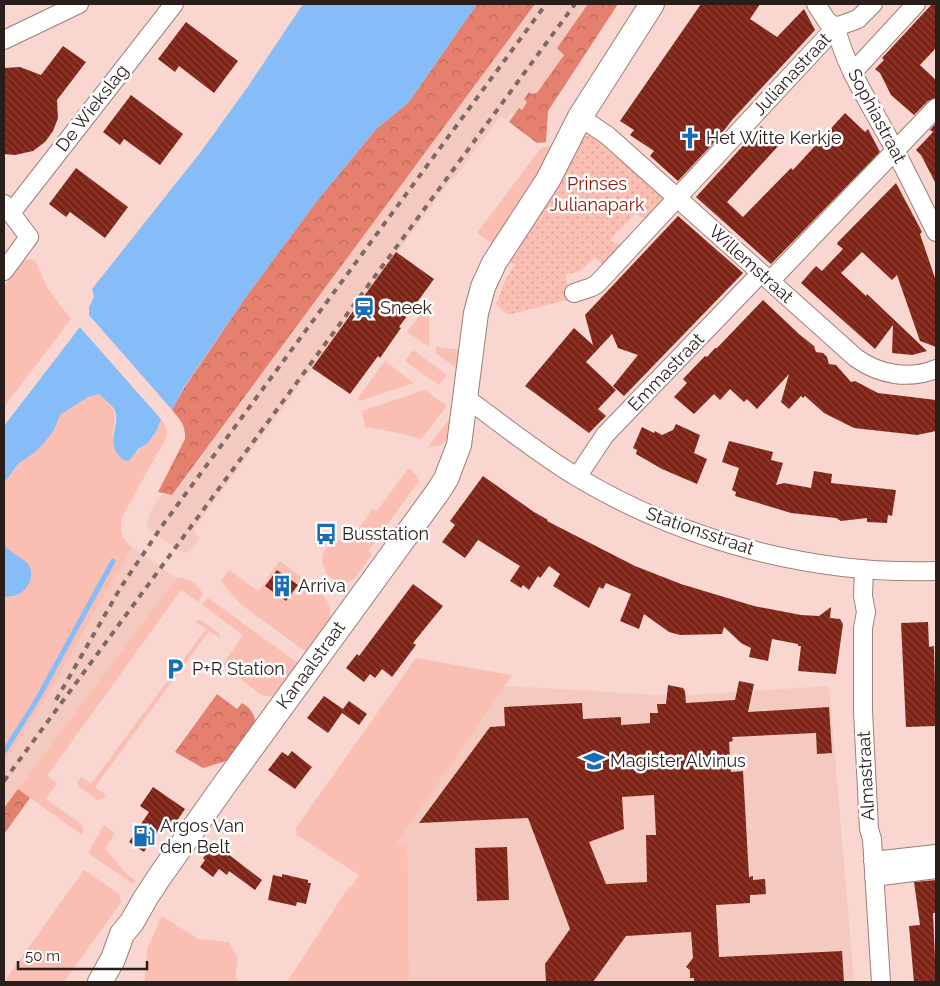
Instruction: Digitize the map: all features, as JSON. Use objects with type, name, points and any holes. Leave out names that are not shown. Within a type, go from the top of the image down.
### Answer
[{"type":"main road","name":"Kanaalstraat","points":[[100,982],[122,934],[132,922],[155,883],[437,493],[459,445],[476,313],[494,263],[553,172],[580,117],[652,4]]},
{"type":"main road","name":"Kanaalstraat","points":[[120,982],[133,938],[132,922]]},
{"type":"street","points":[[6,34],[79,4]]},
{"type":"street","name":"De Wiekslag","points":[[7,209],[174,4]]},
{"type":"street","name":"Sophiastraat","points":[[816,4],[827,21],[836,27],[841,47],[853,72],[896,151],[936,232]]},
{"type":"street","name":"Julianastraat","points":[[677,197],[836,27],[858,19],[873,4]]},
{"type":"street","points":[[853,72],[916,4]]},
{"type":"street","name":"Emmastraat","points":[[577,477],[605,435],[896,151],[936,108]]},
{"type":"street","name":"Willemstraat","points":[[580,117],[608,136],[869,368],[896,375],[926,373],[936,369]]},
{"type":"street","points":[[574,293],[597,284],[677,197]]},
{"type":"street","points":[[4,271],[29,237],[7,209]]},
{"type":"street","name":"Stationsstraat","points":[[466,398],[577,477],[667,523],[776,556],[864,569],[936,571]]},
{"type":"street","name":"Almastraat","points":[[864,569],[863,596],[866,612],[863,628],[863,712],[869,829],[872,839],[881,982]]},
{"type":"street","points":[[874,869],[936,854]]},
{"type":"street","points":[[874,869],[936,869]]},
{"type":"shaded area","points":[[535,4],[589,4],[557,48],[564,55],[537,94],[530,92],[527,102],[514,115],[511,113],[507,119],[500,117],[454,179],[452,178],[193,530],[200,538],[190,551],[182,553],[146,526],[156,502],[163,494],[173,495]]},
{"type":"shaded area","points":[[132,547],[176,578],[4,808],[4,762],[41,706]]},
{"type":"shaded area","name":"Magister Alvinus","points":[[418,663],[506,686],[674,696],[829,686],[854,982],[381,982],[377,873]]},
{"type":"green space","points":[[477,4],[535,4],[172,495],[158,492],[185,439],[183,426],[172,410],[184,388],[248,294],[316,202],[377,128],[408,103]]},
{"type":"green space","points":[[588,4],[618,4],[548,111],[546,142],[537,143],[509,122],[519,108],[522,110],[527,102],[524,99],[529,92],[532,94],[537,93],[564,55],[557,48]]},
{"type":"green space","name":"Prinses Julianapark","points":[[592,135],[605,143],[603,145],[649,185],[653,185],[662,193],[663,201],[646,219],[635,214],[612,238],[611,241],[622,246],[604,265],[595,257],[581,271],[566,274],[570,299],[508,315],[496,304],[506,279],[515,264],[506,261],[583,136]]},
{"type":"green space","points":[[551,146],[550,155],[496,246],[477,233],[541,148]]},
{"type":"green space","points":[[28,259],[35,260],[48,289],[71,319],[4,407],[4,287],[21,263]]},
{"type":"green space","points":[[427,305],[429,306],[429,347],[407,332]]},
{"type":"green space","points":[[436,347],[463,350],[460,371],[436,353]]},
{"type":"green space","points":[[413,350],[447,375],[439,385],[405,361]]},
{"type":"green space","points":[[385,361],[414,383],[359,401],[358,398]]},
{"type":"green space","points":[[425,390],[447,406],[421,439],[365,427],[362,411]]},
{"type":"green space","points":[[99,394],[114,412],[115,421],[112,435],[130,460],[150,441],[161,419],[167,429],[167,436],[121,519],[122,535],[132,547],[41,706],[4,762],[4,597],[13,595],[26,562],[16,557],[4,544],[4,483],[18,464],[34,453],[54,430],[60,415],[88,397]]},
{"type":"green space","points":[[452,415],[449,438],[441,445],[427,448]]},
{"type":"green space","points":[[410,469],[419,481],[368,551],[372,554],[362,569],[350,581],[344,583],[333,579],[328,575],[323,564],[324,552],[333,543],[356,531],[372,509],[377,511],[407,470]]},
{"type":"green space","points":[[280,561],[303,578],[298,585],[277,570],[270,580],[267,578]]},
{"type":"green space","points":[[229,570],[258,591],[266,581],[268,582],[266,586],[286,601],[292,593],[296,595],[306,580],[318,590],[326,599],[330,615],[328,623],[309,654],[239,603],[221,581]]},
{"type":"green space","points":[[176,578],[189,580],[198,587],[203,594],[198,602],[181,590],[47,776],[57,783],[46,799],[81,824],[83,829],[82,835],[18,789]]},
{"type":"green space","points":[[208,598],[298,663],[299,666],[274,697],[261,695],[224,666],[225,661],[243,635],[202,605]]},
{"type":"green space","points":[[200,620],[219,633],[220,638],[209,631],[95,787],[106,795],[97,800],[79,787],[77,782],[81,777],[91,784],[206,629],[195,621]]},
{"type":"green space","points":[[416,658],[512,675],[396,844],[407,844],[409,982],[287,982],[348,888],[352,886],[359,875],[297,835],[296,828]]},
{"type":"green space","points":[[217,694],[237,709],[242,703],[248,707],[256,724],[233,757],[203,768],[175,752]]},
{"type":"green space","points":[[18,789],[30,798],[4,834],[4,808]]},
{"type":"green space","points":[[104,825],[115,833],[105,849],[126,873],[136,881],[133,884],[88,853]]},
{"type":"green space","points":[[84,870],[121,895],[119,899],[122,901],[64,982],[4,982]]},
{"type":"green space","points":[[162,916],[198,939],[229,942],[238,958],[235,977],[240,982],[145,982],[147,949]]},
{"type":"water","points":[[303,4],[477,4],[408,103],[377,128],[316,202],[248,294],[184,387],[172,410],[89,315],[89,307],[94,297],[92,289],[200,153],[247,88]]},
{"type":"water","points":[[80,327],[161,419],[157,430],[148,443],[138,449],[130,460],[125,461],[114,448],[116,415],[114,409],[99,394],[88,397],[60,415],[54,430],[44,443],[18,464],[4,483],[4,426]]},
{"type":"water","points":[[4,544],[28,564],[31,576],[28,585],[22,592],[4,597]]},
{"type":"pier","points":[[86,312],[172,410],[170,411],[87,316]]},
{"type":"pier","points":[[80,324],[163,417],[161,419],[78,325]]},
{"type":"building","points":[[701,4],[760,4],[750,19],[777,37],[804,9],[815,30],[678,181],[650,156],[654,151],[630,135],[634,130],[620,121]]},
{"type":"building","points":[[932,4],[936,4],[936,48],[920,65],[936,80],[936,98],[928,101],[914,115],[891,95],[880,73],[875,69],[884,60],[882,58]]},
{"type":"building","points":[[186,22],[238,61],[214,93],[179,66],[175,72],[158,59]]},
{"type":"building","points":[[63,46],[86,62],[57,100],[58,118],[53,131],[45,142],[33,151],[15,155],[4,154],[4,68],[20,67],[41,75]]},
{"type":"building","points":[[131,95],[183,134],[160,165],[124,139],[120,145],[103,132]]},
{"type":"building","points":[[845,113],[865,132],[868,129],[880,152],[771,264],[696,197],[761,126],[780,144],[727,202],[743,217],[791,168],[793,170]]},
{"type":"building","points":[[936,123],[936,184],[921,155],[916,150],[933,132],[930,130]]},
{"type":"building","points":[[76,168],[128,207],[105,238],[70,212],[66,217],[49,204]]},
{"type":"building","points":[[896,183],[922,232],[920,234],[936,281],[936,347],[920,341],[897,275],[892,280],[862,252],[841,273],[866,296],[867,294],[927,351],[912,355],[892,353],[893,325],[875,349],[801,283],[816,266],[822,271],[843,249],[837,244],[838,242]]},
{"type":"building","points":[[678,216],[743,273],[624,396],[613,386],[638,355],[618,348],[612,334],[586,362],[616,390],[598,409],[606,416],[589,433],[525,386],[574,328],[593,345],[585,315]]},
{"type":"building","points":[[396,252],[434,279],[399,327],[401,328],[380,358],[378,356],[350,394],[312,368]]},
{"type":"building","points":[[763,300],[814,346],[816,352],[823,353],[827,357],[829,364],[836,365],[851,382],[855,381],[878,393],[936,400],[936,431],[917,435],[854,428],[824,413],[805,396],[803,398],[801,396],[789,409],[781,402],[789,374],[757,409],[747,399],[744,402],[730,389],[720,400],[714,394],[694,414],[674,397],[687,383],[683,379],[705,356],[707,357],[717,348]]},
{"type":"building","points":[[676,424],[700,435],[694,453],[707,459],[697,484],[662,469],[636,454],[637,450],[633,448],[642,427],[662,435],[673,430]]},
{"type":"building","points":[[729,441],[773,452],[771,460],[783,463],[776,485],[784,483],[811,488],[814,471],[832,474],[831,483],[896,490],[892,516],[888,515],[887,523],[867,522],[867,518],[841,521],[836,518],[791,513],[735,496],[736,492],[732,490],[739,468],[722,462]]},
{"type":"building","points":[[483,476],[547,521],[635,566],[681,584],[754,606],[801,615],[819,616],[831,607],[830,618],[840,619],[843,624],[836,674],[798,671],[801,646],[798,646],[798,644],[772,639],[768,661],[749,657],[751,648],[741,643],[724,627],[722,634],[680,635],[669,632],[644,614],[639,629],[620,621],[631,594],[606,583],[603,589],[599,587],[589,608],[553,586],[560,574],[549,566],[540,578],[538,576],[529,590],[523,585],[521,588],[510,581],[520,566],[478,540],[465,558],[442,542],[455,525],[450,521]]},
{"type":"building","name":"Arriva","points":[[277,570],[298,585],[286,601],[265,586]]},
{"type":"building","points":[[413,584],[443,606],[413,643],[416,645],[392,677],[382,669],[375,678],[370,674],[364,682],[346,668],[357,654],[359,656]]},
{"type":"building","points":[[928,622],[929,647],[934,646],[936,726],[906,727],[901,623]]},
{"type":"building","points":[[739,681],[754,684],[748,712],[829,707],[832,753],[817,754],[816,733],[732,737],[733,741],[729,742],[731,772],[743,771],[749,877],[753,876],[753,880],[765,879],[766,894],[750,895],[750,903],[716,905],[719,957],[842,951],[844,982],[694,982],[694,978],[690,978],[690,970],[686,967],[693,958],[691,932],[626,936],[593,982],[546,982],[545,964],[570,929],[528,818],[419,823],[490,727],[505,726],[504,707],[582,703],[583,719],[621,717],[621,725],[650,723],[650,713],[658,713],[657,704],[666,704],[668,685],[683,688],[686,703],[735,700]],"holes":[[[654,795],[656,835],[646,835],[647,882],[606,884],[589,842],[624,829],[622,797]]]},
{"type":"building","points":[[324,696],[343,709],[349,701],[367,714],[359,725],[342,713],[328,733],[307,718]]},
{"type":"building","points":[[292,751],[312,767],[295,789],[268,770],[282,752],[288,756]]},
{"type":"building","points":[[153,787],[185,809],[172,828],[164,822],[144,852],[129,842],[149,812],[140,806]]},
{"type":"building","points":[[212,847],[222,854],[224,851],[262,880],[255,890],[229,871],[227,875],[219,869],[213,877],[200,867],[205,860],[203,858]]},
{"type":"building","points":[[507,847],[509,900],[477,901],[475,848]]},
{"type":"building","points":[[282,874],[308,880],[308,883],[311,883],[306,904],[297,902],[296,906],[268,900],[273,875],[282,877]]},
{"type":"building","points":[[936,880],[936,913],[933,913],[936,982],[914,982],[909,926],[920,925],[914,882]]},
{"type":"waterway","points":[[4,752],[38,698],[113,561]]},
{"type":"railway","points":[[56,700],[121,587],[162,526],[546,4]]},
{"type":"railway","points":[[4,781],[575,4]]},
{"type":"place","name":"Het Witte Kerkje","points":[[690,138]]},
{"type":"place","name":"Sneek","points":[[364,308]]},
{"type":"place","name":"Busstation","points":[[326,534]]},
{"type":"place","name":"Arriva","points":[[282,586]]},
{"type":"place","name":"P+R Station","points":[[175,669]]},
{"type":"place","name":"Magister Alvinus","points":[[594,761]]},
{"type":"place","name":"Argos Van den Belt","points":[[144,836]]}]
